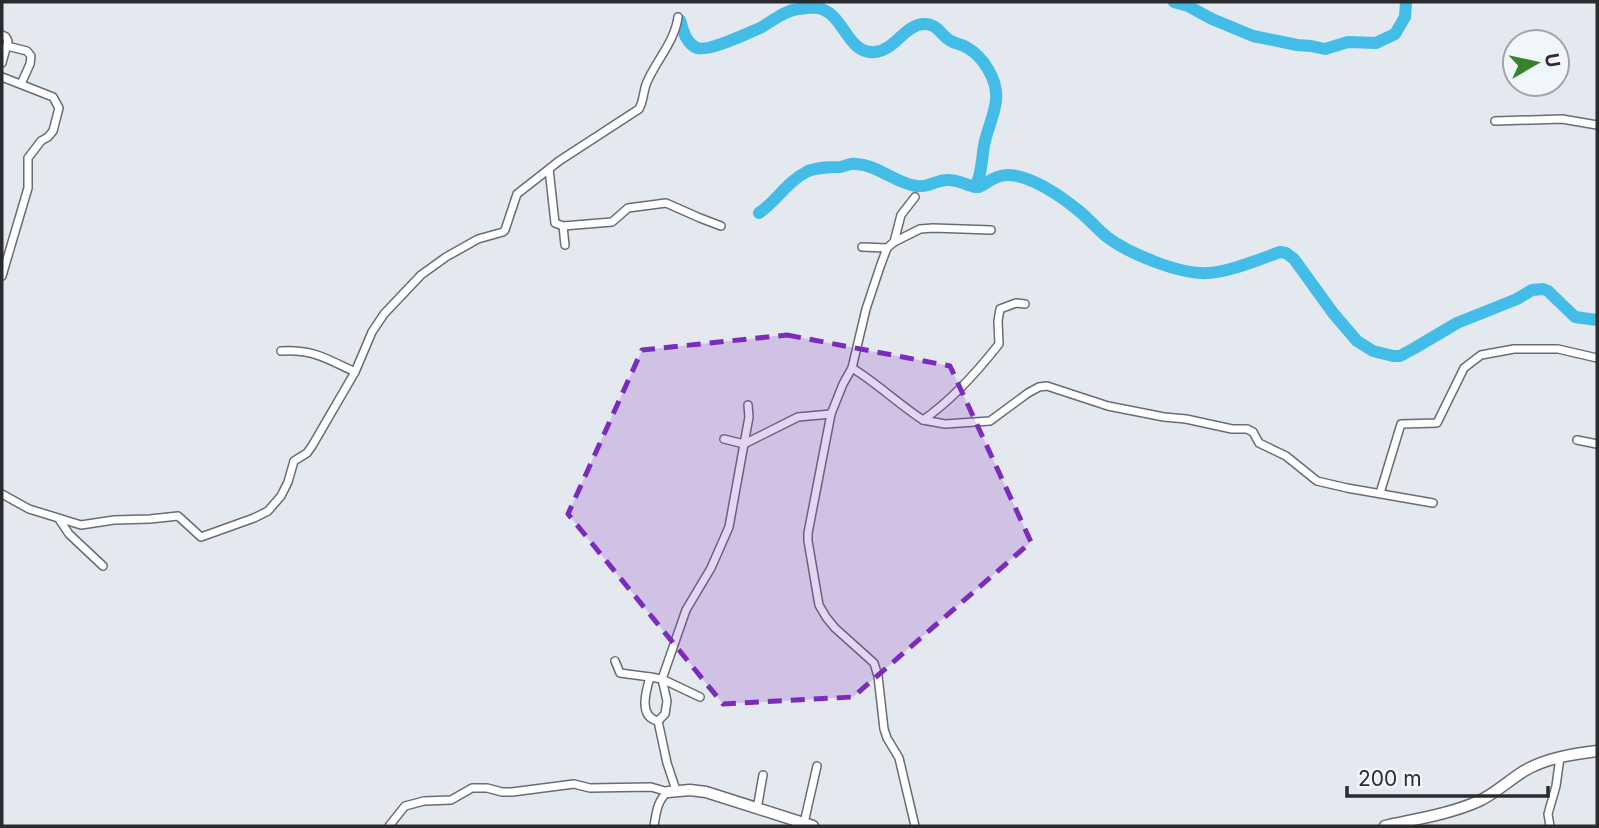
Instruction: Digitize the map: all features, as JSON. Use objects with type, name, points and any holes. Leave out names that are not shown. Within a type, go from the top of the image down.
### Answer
[{"type":"street","points":[[2,494],[29,509],[81,525],[178,516],[201,537],[254,519],[268,511],[288,482],[292,464],[309,450],[355,372],[372,332],[384,314],[421,275],[446,257],[478,239],[505,230],[517,194],[569,154],[639,109],[646,85],[676,29],[678,18]]},
{"type":"street","points":[[2,35],[7,39],[2,63]]},
{"type":"street","points":[[7,46],[27,51],[31,56],[21,84]]},
{"type":"street","points":[[2,77],[53,97],[59,104],[53,131],[28,158],[28,188],[2,275]]},
{"type":"street","points":[[1494,121],[1562,119],[1597,125]]},
{"type":"street","points":[[549,169],[557,225],[612,222],[628,208],[666,203],[721,226]]},
{"type":"street","points":[[915,197],[901,215],[866,309],[852,368],[831,414],[808,533],[819,605],[835,628],[874,663],[884,729],[899,758],[915,826]]},
{"type":"street","points":[[563,226],[565,245]]},
{"type":"street","points":[[862,247],[891,245],[920,229],[991,230]]},
{"type":"street","points":[[923,420],[960,388],[999,344],[1000,309],[1016,303],[1025,304]]},
{"type":"street","points":[[1380,493],[1401,424],[1437,423],[1464,368],[1481,355],[1514,349],[1558,349],[1597,358]]},
{"type":"street","points":[[281,351],[315,354],[355,372]]},
{"type":"street","points":[[852,368],[923,420],[945,424],[990,421],[1028,393],[1038,387],[1047,386],[1108,406],[1232,429],[1250,429],[1259,443],[1286,456],[1317,481],[1433,503]]},
{"type":"street","points":[[658,721],[665,715],[667,701],[662,679],[686,610],[711,568],[729,527],[749,417],[748,405]]},
{"type":"street","points":[[724,439],[744,443],[798,417],[831,414]]},
{"type":"street","points":[[1577,440],[1597,444]]},
{"type":"street","points":[[59,519],[69,534],[103,566]]},
{"type":"street","points":[[615,662],[620,673],[662,679],[700,697]]},
{"type":"street","points":[[650,677],[645,703],[649,717],[658,721]]},
{"type":"street","points":[[658,721],[672,791]]},
{"type":"street","points":[[1385,826],[1474,803],[1488,797],[1526,769],[1560,757],[1597,751]]},
{"type":"street","points":[[1550,826],[1548,814],[1560,757]]},
{"type":"street","points":[[654,826],[660,801],[665,793],[690,790],[706,792],[808,825],[817,766]]},
{"type":"street","points":[[757,809],[763,775]]},
{"type":"street","points":[[388,826],[405,806],[424,801],[451,800],[472,788],[512,792],[567,784],[590,788],[651,787],[672,791]]},
{"type":"highlighted area","points":[[787,335],[950,366],[1031,542],[853,697],[723,704],[568,514],[642,350]]},
{"type":"waterway","points":[[1174,2],[1253,36],[1325,49],[1348,42],[1376,43],[1395,34],[1405,17],[1406,2]]},
{"type":"waterway","points":[[680,20],[689,42],[700,48],[737,38],[788,12],[808,8],[821,9],[831,14],[853,42],[866,51],[875,52],[889,47],[918,25],[933,26],[948,39],[978,56],[995,85],[995,105],[975,187]]},
{"type":"waterway","points":[[759,213],[800,175],[820,168],[864,165],[908,184],[920,186],[951,180],[979,187],[1000,176],[1017,176],[1055,193],[1116,243],[1169,267],[1196,273],[1217,272],[1280,252],[1286,253],[1294,259],[1357,341],[1373,351],[1393,356],[1400,356],[1457,323],[1517,299],[1532,290],[1548,291],[1575,317],[1597,320]]}]
